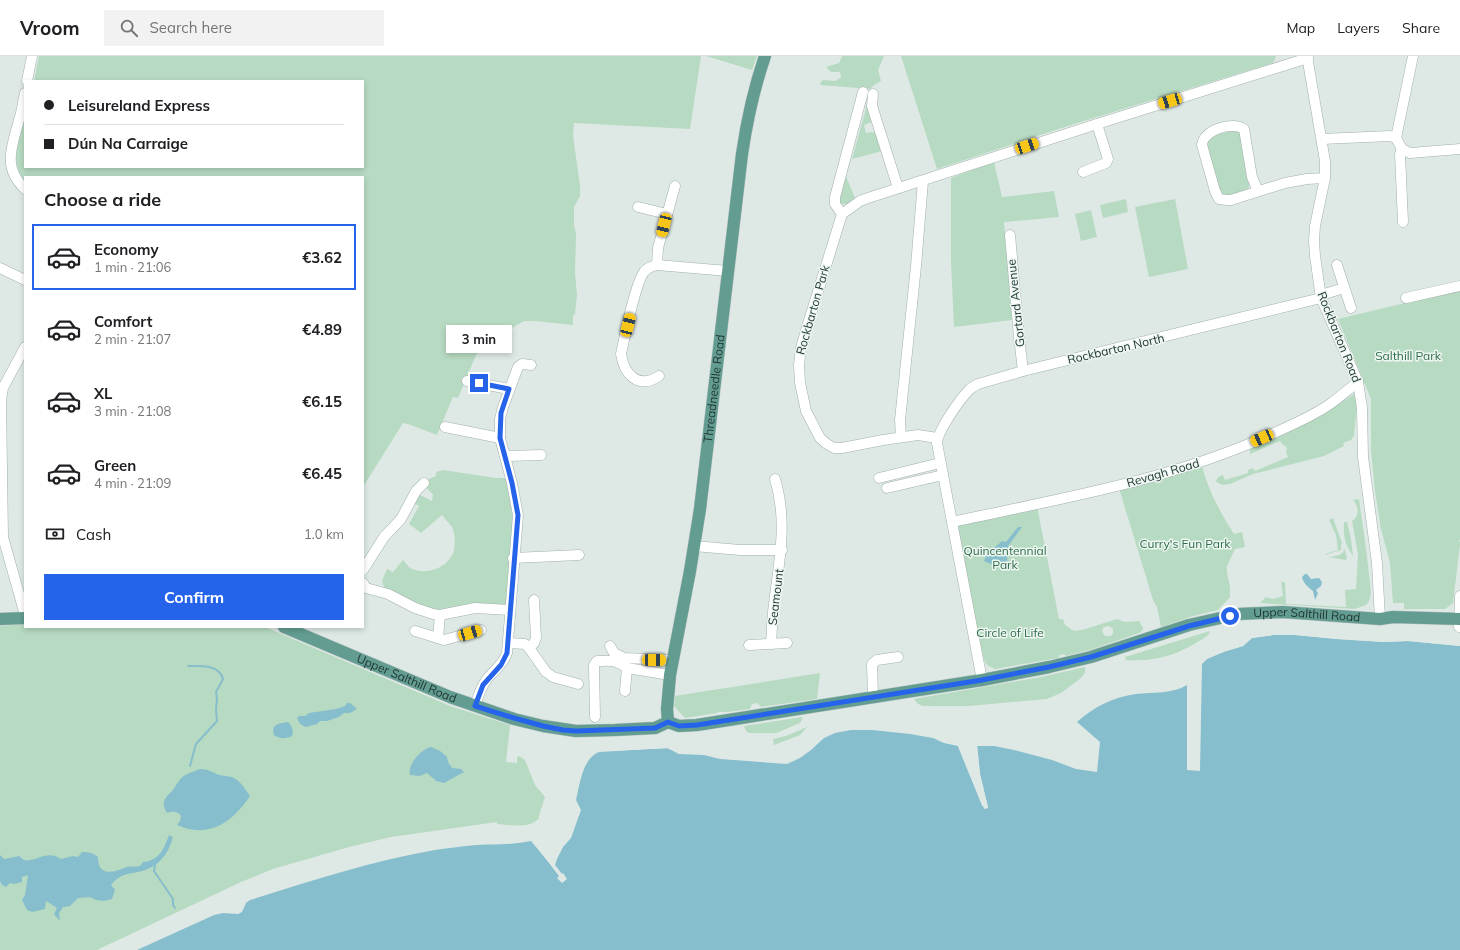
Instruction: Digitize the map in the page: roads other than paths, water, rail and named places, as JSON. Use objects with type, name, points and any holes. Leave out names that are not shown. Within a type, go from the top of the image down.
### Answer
[{"type":"main road","name":"Threadneedle Road","points":[[668,722],[667,709],[670,675],[694,546],[700,504],[742,154],[755,87],[765,56]]},
{"type":"main road","name":"Upper Salthill Road","points":[[286,628],[412,682],[475,706],[521,720],[563,730],[576,731],[655,728],[668,722],[679,726],[697,725],[982,680],[1091,657],[1189,626],[1238,614],[1283,612],[1380,619],[1393,617],[1459,623]]},
{"type":"main road","points":[[0,620],[24,618]]},
{"type":"street","points":[[27,80],[32,56]]},
{"type":"street","points":[[1413,56],[1396,138],[1402,149],[1406,152],[1416,153],[1460,149]]},
{"type":"street","points":[[898,188],[868,93],[835,197],[835,204],[842,214],[860,201],[923,181],[936,175],[1307,57]]},
{"type":"street","name":"Rockbarton Road","points":[[1307,57],[1322,139],[1325,178],[1315,226],[1314,241],[1321,297],[1358,382],[1362,408],[1363,457],[1377,563],[1380,619]]},
{"type":"street","points":[[24,98],[10,160],[12,171],[18,182],[24,188]]},
{"type":"street","points":[[1084,172],[1106,163],[1108,159],[1097,124]]},
{"type":"street","points":[[868,129],[878,126]]},
{"type":"street","points":[[1258,191],[1252,177],[1244,129],[1239,126],[1229,127],[1215,131],[1206,136],[1202,146],[1215,191],[1219,198],[1227,200],[1298,180],[1325,178]]},
{"type":"street","points":[[1322,139],[1390,136],[1396,138]]},
{"type":"street","points":[[1402,149],[1400,154],[1403,222]]},
{"type":"street","points":[[901,437],[900,420],[923,181]]},
{"type":"street","points":[[657,265],[657,253],[675,186]]},
{"type":"street","points":[[638,207],[667,214]]},
{"type":"street","name":"Rockbarton Park","points":[[842,214],[799,359],[800,383],[803,401],[808,416],[820,438],[834,448],[842,448],[918,435],[937,438]]},
{"type":"street","name":"Gortard Avenue","points":[[1010,235],[1018,330],[1024,371]]},
{"type":"street","points":[[659,376],[648,381],[636,380],[630,376],[626,370],[621,354],[640,278],[644,271],[657,265],[728,271]]},
{"type":"street","points":[[1337,265],[1350,308]]},
{"type":"street","points":[[0,268],[24,280]]},
{"type":"street","points":[[1406,298],[1460,286]]},
{"type":"street","name":"Rockbarton North","points":[[937,438],[944,425],[971,388],[978,384],[1024,371],[1270,312],[1321,297],[1344,288]]},
{"type":"street","points":[[24,349],[3,388],[1,400],[2,536],[24,611]]},
{"type":"street","points":[[475,706],[483,685],[501,665],[505,658],[508,643],[517,508],[500,438],[501,413],[519,365],[531,365]]},
{"type":"street","points":[[467,381],[509,389]]},
{"type":"street","name":"Revagh Road","points":[[952,522],[1165,474],[1210,459],[1250,444],[1309,417],[1330,404],[1358,382]]},
{"type":"street","points":[[445,427],[500,438]]},
{"type":"street","points":[[937,438],[940,463],[982,680]]},
{"type":"street","points":[[505,456],[540,455]]},
{"type":"street","points":[[879,478],[940,463]]},
{"type":"street","points":[[887,488],[943,475]]},
{"type":"street","name":"Seamount","points":[[771,644],[774,604],[782,550],[782,523],[778,487],[775,479]]},
{"type":"street","points":[[364,568],[384,536],[401,519],[416,491],[424,483]]},
{"type":"street","points":[[694,546],[740,550],[782,550]]},
{"type":"street","points":[[513,558],[579,555]]},
{"type":"street","points":[[364,585],[366,588],[388,594],[415,608],[440,615],[475,608],[510,610]]},
{"type":"street","points":[[1459,623],[1460,596]]},
{"type":"street","points":[[529,648],[534,643],[536,638],[534,600]]},
{"type":"street","points":[[438,638],[440,615]]},
{"type":"street","points":[[415,631],[444,640],[450,640],[481,630]]},
{"type":"street","points":[[508,643],[525,644],[549,675],[578,684]]},
{"type":"street","name":"Seamount","points":[[749,645],[787,643]]},
{"type":"street","points":[[610,646],[614,653],[624,658],[673,660]]},
{"type":"street","points":[[872,697],[872,664],[877,660],[898,658]]},
{"type":"street","points":[[595,717],[594,665],[597,661],[614,660],[627,668],[670,675]]},
{"type":"street","points":[[625,691],[627,668]]},
{"type":"water","points":[[1018,527],[1022,527],[1008,546],[1007,565],[995,565],[984,561],[987,553],[1002,541],[1006,542]]},
{"type":"water","points":[[1307,574],[1311,579],[1319,578],[1322,582],[1321,586],[1316,590],[1318,593],[1315,600],[1313,591],[1306,585],[1302,577]]},
{"type":"water","points":[[1273,635],[1295,635],[1384,642],[1408,641],[1460,646],[1460,950],[137,950],[214,915],[223,913],[238,914],[242,912],[246,903],[250,900],[364,866],[435,850],[472,845],[510,844],[531,841],[559,876],[557,878],[562,883],[567,879],[555,865],[563,847],[571,838],[581,810],[576,800],[585,766],[593,755],[599,752],[667,748],[679,754],[704,755],[720,759],[787,764],[800,758],[824,738],[835,733],[851,730],[872,730],[910,734],[933,738],[944,743],[958,746],[985,809],[988,807],[980,774],[977,746],[994,746],[1014,750],[1052,760],[1076,769],[1097,772],[1100,742],[1077,722],[1097,707],[1112,700],[1128,695],[1175,690],[1187,685],[1187,770],[1200,771],[1202,664],[1207,659],[1217,654],[1243,646],[1252,638]]},
{"type":"water","points":[[347,703],[350,703],[357,709],[350,713],[344,713],[339,717],[327,721],[320,721],[317,724],[306,727],[300,724],[297,718],[299,716],[305,716],[309,713],[336,709],[345,706]]},
{"type":"water","points":[[288,722],[292,728],[292,736],[283,738],[274,735],[273,731],[276,725]]},
{"type":"water","points":[[431,747],[440,751],[447,757],[452,768],[461,769],[464,772],[444,783],[436,781],[427,773],[420,776],[410,775],[413,762],[419,754]]},
{"type":"water","points":[[200,769],[235,778],[250,796],[235,814],[218,826],[199,830],[188,829],[177,825],[181,816],[175,812],[167,813],[164,806],[164,801],[183,777]]},
{"type":"water","points":[[169,835],[173,837],[171,844],[161,860],[151,868],[126,874],[117,879],[111,885],[115,890],[112,899],[104,901],[96,900],[90,897],[78,898],[70,906],[63,907],[59,913],[60,921],[54,914],[57,908],[46,901],[45,909],[32,912],[27,910],[22,900],[25,895],[28,875],[22,877],[22,882],[14,884],[10,883],[6,887],[2,885],[0,881],[0,855],[4,859],[19,856],[24,860],[33,860],[51,855],[61,859],[73,856],[78,857],[82,852],[87,852],[98,857],[99,864],[104,871],[112,872],[127,867],[140,866],[143,862],[157,857],[163,849]]},
{"type":"waterway","points":[[188,666],[213,668],[221,674],[223,679],[216,692],[217,721],[196,744],[190,766]]},
{"type":"waterway","points":[[155,865],[154,871],[173,899],[173,905],[175,908]]},
{"type":"park label","name":"Salthill Park","points":[[1408,356]]},
{"type":"park label","name":"Curry's Fun Park","points":[[1185,544]]},
{"type":"park label","name":"Quincentennial Park","points":[[1005,558]]},
{"type":"park label","name":"Circle of Life","points":[[1010,633]]}]
